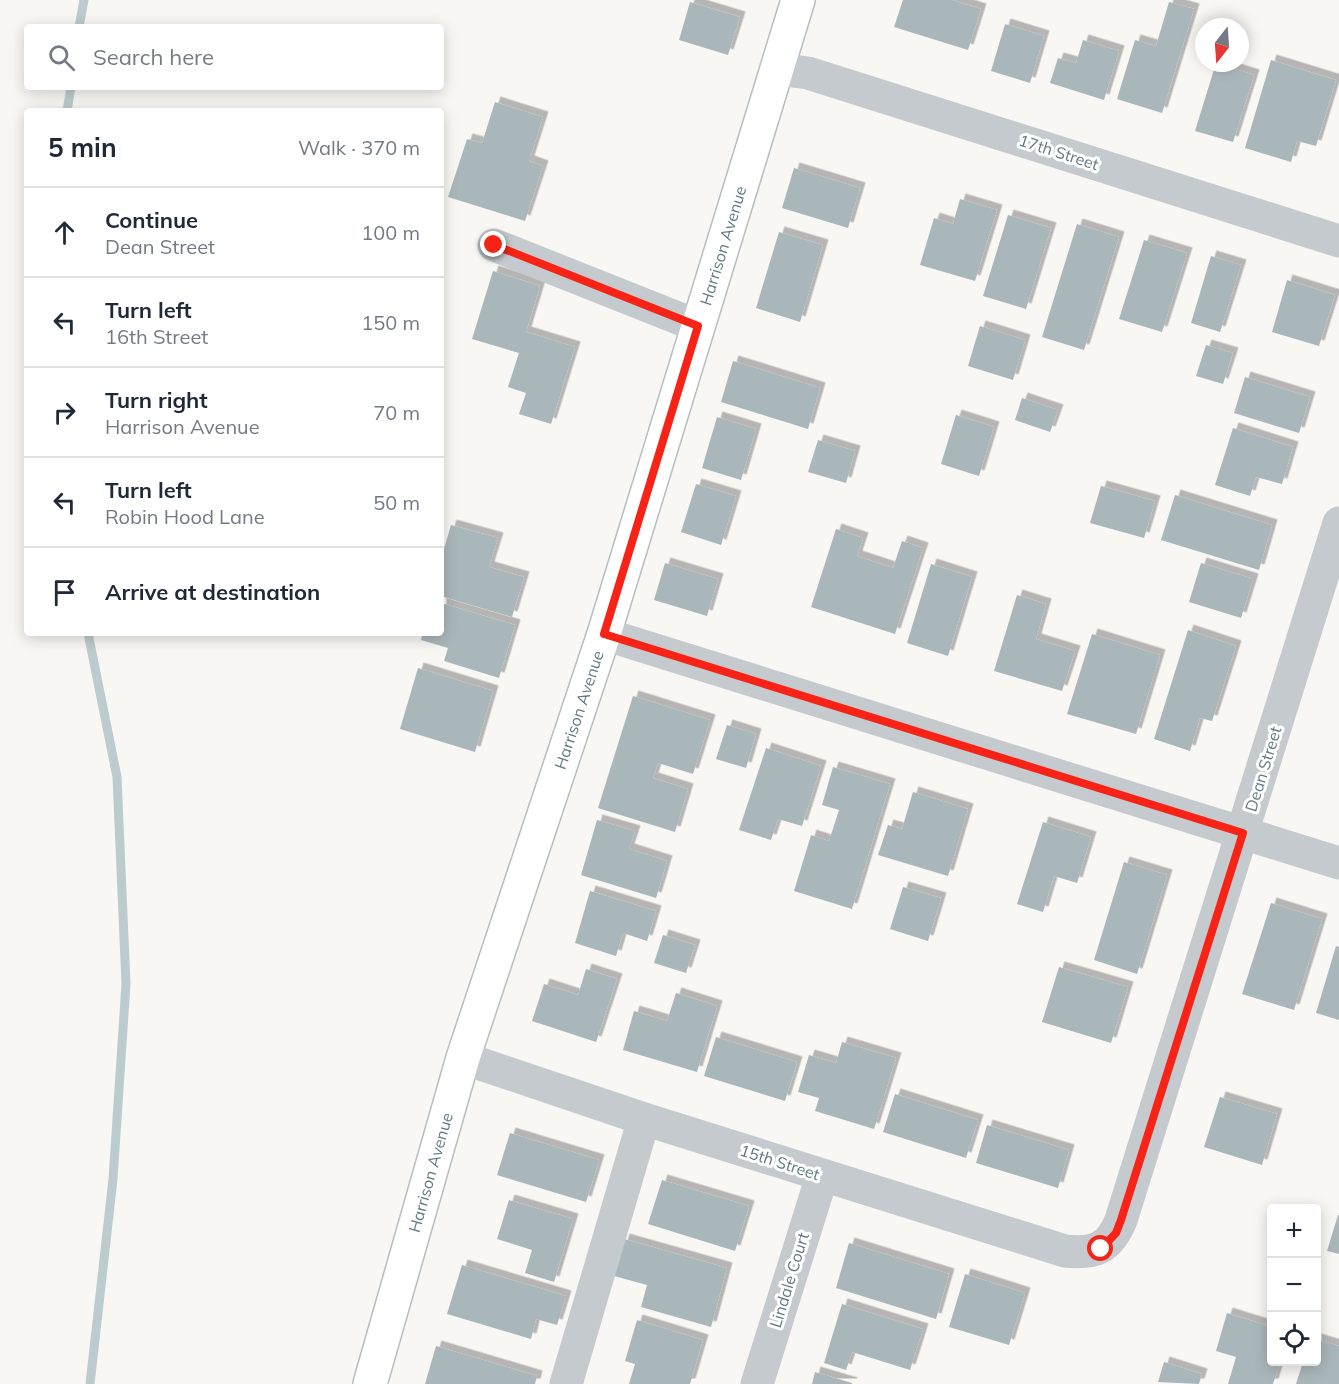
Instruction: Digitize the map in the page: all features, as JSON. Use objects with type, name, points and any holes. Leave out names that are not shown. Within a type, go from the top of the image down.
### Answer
[{"type":"main road","name":"Harrison Avenue","points":[[370,1384],[463,1058],[604,634],[798,0]]},
{"type":"street","name":"17th Street","points":[[777,69],[808,73],[1339,241]]},
{"type":"street","points":[[494,245],[698,326]]},
{"type":"street","name":"Dean Street","points":[[1101,1249],[1116,1233],[1121,1220],[1339,523]]},
{"type":"street","points":[[604,634],[1339,863]]},
{"type":"street","name":"15th Street","points":[[463,1058],[644,1119],[1065,1251],[1081,1253],[1101,1249]]},
{"type":"street","points":[[566,1384],[644,1119]]},
{"type":"street","name":"Lindale Court","points":[[757,1384],[822,1176]]},
{"type":"building","points":[[903,0],[952,0],[981,9],[968,50],[894,27]]},
{"type":"building","points":[[690,2],[740,17],[728,55],[679,40]]},
{"type":"building","points":[[1169,2],[1194,9],[1162,113],[1117,99],[1135,40],[1156,46]]},
{"type":"building","points":[[1005,24],[1044,36],[1030,83],[991,71]]},
{"type":"building","points":[[1083,40],[1119,51],[1104,100],[1050,83],[1058,58],[1076,63]]},
{"type":"building","points":[[1271,60],[1336,80],[1316,146],[1297,141],[1291,162],[1245,148]]},
{"type":"building","points":[[1213,72],[1244,72],[1254,75],[1233,142],[1195,131]]},
{"type":"building","points":[[495,102],[543,117],[529,161],[543,166],[525,221],[448,197],[467,139],[482,143]]},
{"type":"building","points":[[794,168],[860,188],[848,228],[782,208]]},
{"type":"building","points":[[960,199],[997,210],[975,281],[920,265],[934,218],[953,224]]},
{"type":"building","points":[[1008,215],[1051,228],[1026,309],[983,296]]},
{"type":"building","points":[[1077,224],[1119,237],[1084,350],[1042,337]]},
{"type":"building","points":[[779,232],[823,245],[800,322],[756,308]]},
{"type":"building","points":[[1144,240],[1187,253],[1162,332],[1119,319]]},
{"type":"building","points":[[1211,256],[1241,265],[1220,332],[1191,323]]},
{"type":"building","points":[[493,271],[540,286],[526,332],[575,347],[551,424],[519,414],[526,393],[508,387],[519,353],[472,339]]},
{"type":"building","points":[[1287,280],[1335,295],[1319,346],[1272,332]]},
{"type":"building","points":[[980,326],[1025,340],[1013,380],[968,366]]},
{"type":"building","points":[[1206,345],[1233,353],[1223,384],[1196,376]]},
{"type":"building","points":[[733,361],[820,388],[808,429],[721,402]]},
{"type":"building","points":[[1245,377],[1310,397],[1299,433],[1234,413]]},
{"type":"building","points":[[1022,398],[1058,410],[1050,432],[1015,420]]},
{"type":"building","points":[[956,415],[994,427],[979,476],[941,464]]},
{"type":"building","points":[[717,417],[756,429],[741,480],[702,468]]},
{"type":"building","points":[[1233,428],[1293,447],[1282,484],[1256,477],[1250,496],[1215,485]]},
{"type":"building","points":[[818,440],[855,451],[846,483],[808,472]]},
{"type":"building","points":[[696,484],[736,496],[721,545],[681,532]]},
{"type":"building","points":[[1101,486],[1155,501],[1144,538],[1090,523]]},
{"type":"building","points":[[1175,495],[1272,525],[1259,570],[1161,540]]},
{"type":"building","points":[[451,525],[498,538],[489,567],[524,577],[512,617],[444,597],[444,549]]},
{"type":"building","points":[[836,529],[863,538],[857,556],[893,568],[902,541],[923,548],[895,634],[811,607]]},
{"type":"building","points":[[665,563],[718,579],[707,616],[654,600]]},
{"type":"building","points":[[1201,563],[1253,579],[1241,618],[1189,602]]},
{"type":"building","points":[[931,564],[972,577],[948,656],[907,643]]},
{"type":"building","points":[[1017,595],[1046,604],[1036,639],[1075,651],[1062,691],[994,671]]},
{"type":"building","points":[[444,604],[515,625],[499,678],[444,661],[448,648],[421,640],[422,636],[444,636]]},
{"type":"building","points":[[1188,630],[1236,646],[1212,721],[1200,718],[1190,751],[1154,739]]},
{"type":"building","points":[[1092,634],[1160,655],[1136,734],[1067,714]]},
{"type":"building","points":[[418,668],[493,691],[475,752],[400,729]]},
{"type":"building","points":[[633,696],[710,720],[693,774],[658,763],[653,778],[688,789],[675,832],[598,808]]},
{"type":"building","points":[[727,725],[756,734],[746,768],[716,759]]},
{"type":"building","points":[[766,748],[821,766],[802,826],[778,819],[771,840],[739,830]]},
{"type":"building","points":[[833,767],[890,784],[852,909],[794,891],[811,835],[829,841],[839,810],[822,805]]},
{"type":"building","points":[[913,792],[968,809],[948,876],[878,855],[888,825],[902,829]]},
{"type":"building","points":[[597,820],[635,831],[629,849],[667,861],[656,898],[581,875]]},
{"type":"building","points":[[1043,822],[1091,837],[1077,883],[1054,876],[1043,912],[1017,904]]},
{"type":"building","points":[[1124,862],[1167,875],[1137,974],[1094,960]]},
{"type":"building","points":[[903,887],[941,898],[928,941],[890,929]]},
{"type":"building","points":[[590,891],[656,911],[647,941],[623,933],[616,956],[575,943]]},
{"type":"building","points":[[1271,903],[1322,919],[1294,1010],[1242,994]]},
{"type":"building","points":[[663,935],[695,945],[686,973],[654,963]]},
{"type":"building","points":[[1336,946],[1339,947],[1339,1020],[1316,1013]]},
{"type":"building","points":[[1059,967],[1128,987],[1111,1043],[1042,1022]]},
{"type":"building","points":[[586,969],[617,979],[596,1042],[532,1021],[544,984],[578,995]]},
{"type":"building","points":[[676,993],[717,1006],[697,1072],[623,1050],[634,1011],[667,1021]]},
{"type":"building","points":[[716,1037],[797,1062],[785,1101],[704,1076]]},
{"type":"building","points":[[842,1042],[896,1058],[874,1129],[815,1111],[819,1098],[798,1092],[809,1055],[836,1063]]},
{"type":"building","points":[[895,1094],[978,1120],[966,1158],[883,1132]]},
{"type":"building","points":[[1220,1097],[1277,1114],[1262,1165],[1204,1147]]},
{"type":"building","points":[[987,1125],[1069,1150],[1058,1188],[976,1163]]},
{"type":"building","points":[[510,1133],[599,1160],[586,1202],[497,1175]]},
{"type":"building","points":[[662,1180],[749,1206],[735,1251],[648,1224]]},
{"type":"building","points":[[509,1200],[573,1219],[554,1282],[525,1273],[532,1250],[497,1239]]},
{"type":"building","points":[[1339,1215],[1339,1254],[1327,1251]]},
{"type":"building","points":[[624,1239],[727,1268],[711,1327],[641,1307],[647,1285],[614,1276]]},
{"type":"building","points":[[849,1243],[949,1274],[936,1319],[836,1288]]},
{"type":"building","points":[[462,1265],[566,1296],[557,1325],[536,1319],[531,1339],[447,1314]]},
{"type":"building","points":[[965,1274],[1025,1293],[1009,1345],[949,1327]]},
{"type":"building","points":[[842,1304],[923,1329],[910,1370],[852,1352],[846,1370],[824,1363]]},
{"type":"building","points":[[1227,1313],[1267,1325],[1267,1366],[1279,1366],[1273,1384],[1228,1384],[1236,1357],[1216,1351]]},
{"type":"building","points":[[637,1320],[703,1340],[690,1384],[629,1384],[635,1364],[625,1361]]},
{"type":"building","points":[[1321,1341],[1339,1346],[1339,1384],[1296,1384],[1302,1366],[1321,1366]]},
{"type":"building","points":[[436,1346],[537,1376],[535,1384],[425,1384]]},
{"type":"building","points":[[1164,1362],[1202,1374],[1199,1384],[1158,1382]]},
{"type":"building","points":[[815,1372],[852,1383],[852,1384],[812,1384]]},
{"type":"waterway","points":[[80,24],[84,0]]},
{"type":"waterway","points":[[68,108],[70,90]]},
{"type":"waterway","points":[[89,636],[117,777],[126,984],[113,1179],[90,1384]]},
{"type":"route","points":[[494,245],[698,326],[604,634],[1243,833],[1121,1220],[1116,1233],[1101,1249]]}]
